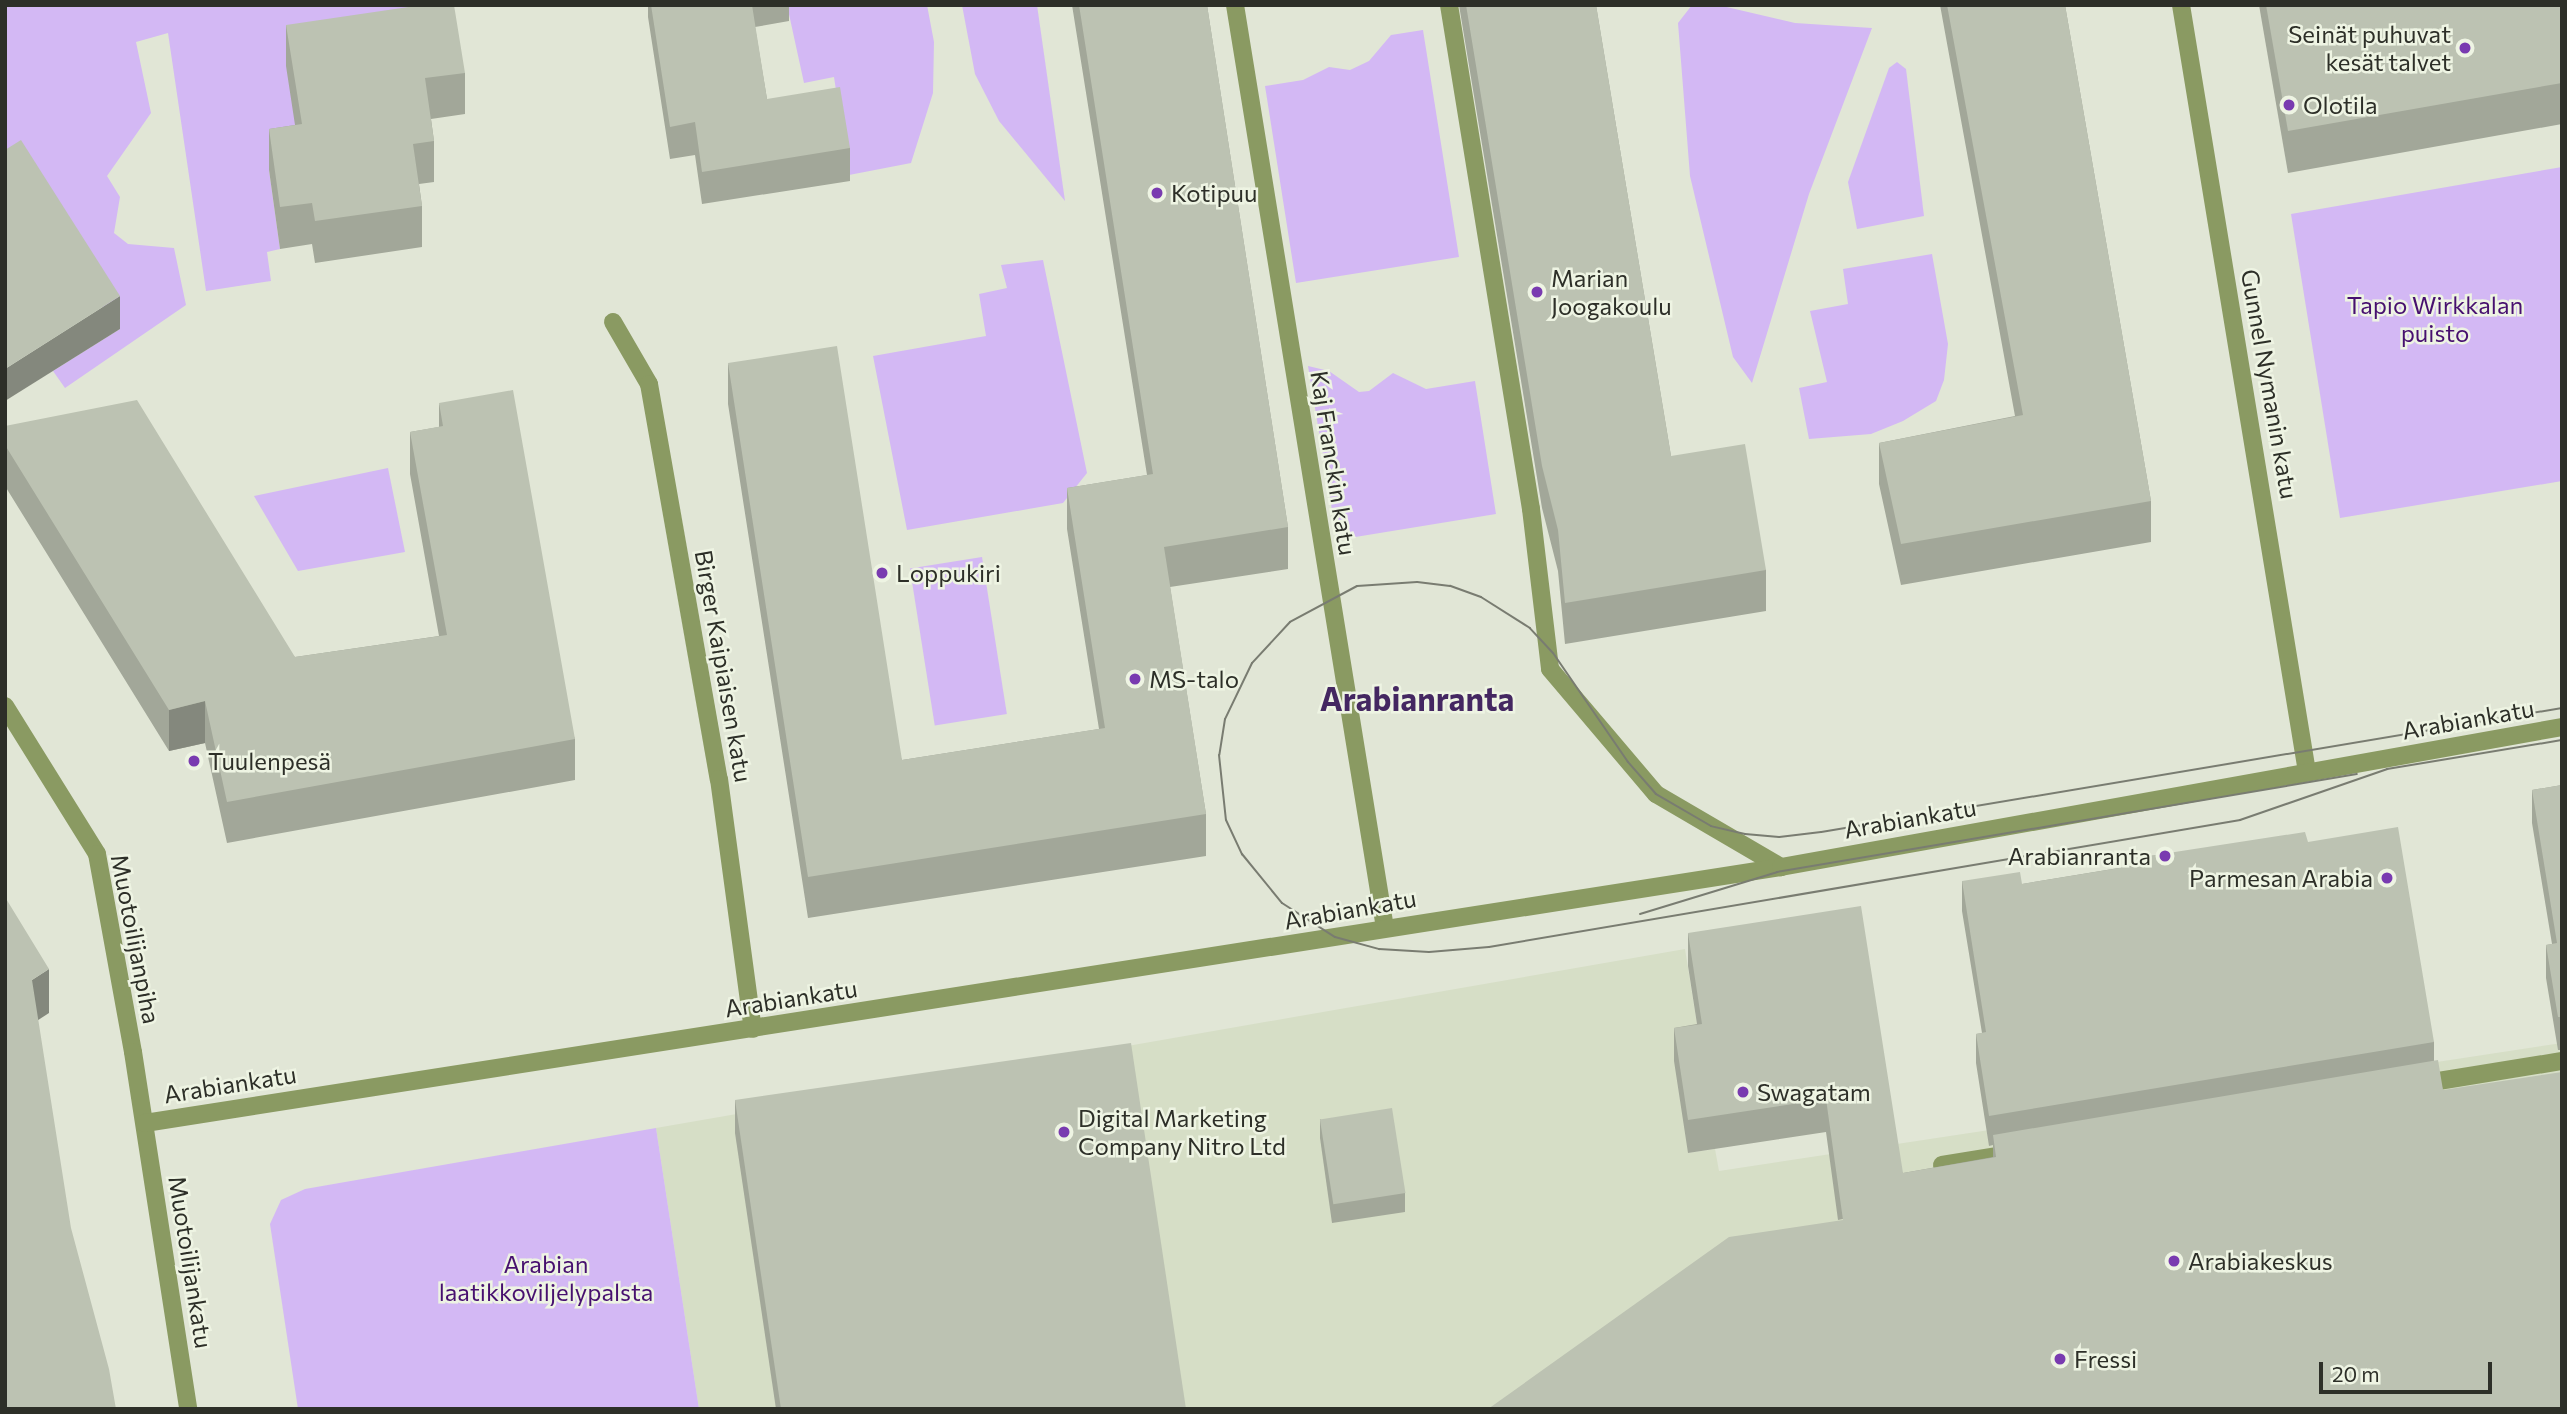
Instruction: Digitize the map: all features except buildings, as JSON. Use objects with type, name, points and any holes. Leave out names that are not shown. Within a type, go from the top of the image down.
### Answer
[{"type":"street","name":"Kaj Franckin katu","points":[[1235,5],[1385,928]]},
{"type":"street","points":[[1449,5],[1531,509],[1550,669],[1656,794],[1781,867]]},
{"type":"street","name":"Gunnel Nymanin katu","points":[[2181,5],[2307,772]]},
{"type":"street","name":"Birger Kaipiaisen katu","points":[[613,322],[649,384],[719,779],[753,1029]]},
{"type":"street","name":"Muotoilijanpiha","points":[[5,706],[97,854],[145,1123]]},
{"type":"street","name":"Arabiankatu","points":[[145,1123],[1781,867],[2562,727]]},
{"type":"street","points":[[2407,1087],[2562,1060]]},
{"type":"street","name":"Muotoilijankatu","points":[[145,1123],[188,1409]]},
{"type":"street","points":[[1942,1165],[2038,1149]]},
{"type":"shaded area","points":[[1685,949],[1697,1024],[1688,1153],[1715,1149],[1719,1171],[2562,1043],[2562,1409],[699,1409],[656,1128]]},
{"type":"green space","points":[[5,5],[417,5],[422,46],[302,165],[269,170],[280,249],[267,252],[271,281],[206,291],[168,33],[136,42],[151,113],[107,176],[120,197],[114,233],[128,244],[174,248],[186,305],[65,388],[53,371],[120,329],[5,183]]},
{"type":"green space","points":[[787,5],[927,5],[934,42],[933,93],[911,163],[849,175],[834,77],[804,83]]},
{"type":"green space","points":[[962,5],[1037,5],[1065,201],[999,121],[975,74]]},
{"type":"green space","points":[[1692,5],[1718,5],[1795,23],[1872,28],[1809,194],[1752,383],[1733,357],[1690,176],[1678,23]]},
{"type":"green space","points":[[1423,30],[1459,257],[1296,283],[1265,86],[1303,80],[1329,67],[1350,70],[1369,61],[1391,35]]},
{"type":"green space","points":[[1897,62],[1906,69],[1924,216],[1857,229],[1848,182],[1889,68]]},
{"type":"green space","name":"Tapio Wirkkalan puisto","points":[[2562,167],[2562,481],[2340,518],[2291,214]]},
{"type":"green space","points":[[1932,254],[1948,344],[1944,380],[1936,401],[1903,421],[1871,434],[1809,439],[1799,388],[1827,382],[1810,311],[1848,304],[1843,269]]},
{"type":"green space","points":[[1043,260],[1087,473],[1063,503],[907,530],[873,356],[986,336],[979,294],[1007,288],[1001,265]]},
{"type":"green space","points":[[1308,366],[1329,371],[1359,392],[1369,391],[1393,373],[1426,389],[1475,381],[1496,514],[1337,540]]},
{"type":"green space","points":[[388,468],[405,552],[298,571],[254,496]]},
{"type":"green space","points":[[982,557],[1007,714],[935,725],[910,568]]},
{"type":"green space","name":"Arabian laatikkoviljelypalsta","points":[[656,1128],[699,1409],[298,1409],[270,1224],[281,1200],[305,1189]]},
{"type":"tram line","points":[[2562,708],[1821,832],[1779,837],[1745,834],[1711,826],[1656,794],[1628,762],[1553,653],[1530,628],[1481,597],[1450,586],[1417,582],[1357,586],[1290,622],[1252,663],[1225,719],[1219,755],[1226,820],[1242,854],[1282,903],[1335,937],[1379,949],[1429,952],[1489,947],[2240,820],[2387,769],[2562,740]]},
{"type":"tram line","points":[[1640,914],[1777,872],[2357,774]]},
{"type":"place","name":"Seinät puhuvat kesät talvet","points":[[2465,48]]},
{"type":"place","name":"Olotila","points":[[2289,105]]},
{"type":"place","name":"Kotipuu","points":[[1157,193]]},
{"type":"place","name":"Marian Joogakoulu","points":[[1537,292]]},
{"type":"place","name":"Loppukiri","points":[[882,573]]},
{"type":"place","name":"MS-talo","points":[[1135,679]]},
{"type":"place","name":"Tuulenpesä","points":[[194,761]]},
{"type":"place","name":"Arabianranta","points":[[2165,856]]},
{"type":"place","name":"Parmesan Arabia","points":[[2387,878]]},
{"type":"place","name":"Swagatam","points":[[1743,1092]]},
{"type":"place","name":"Digital Marketing Company Nitro Ltd","points":[[1064,1132]]},
{"type":"place","name":"Arabiakeskus","points":[[2174,1261]]},
{"type":"place","name":"Fressi","points":[[2060,1359]]},
{"type":"district","name":"Arabianranta","points":[[1417,698]]}]
